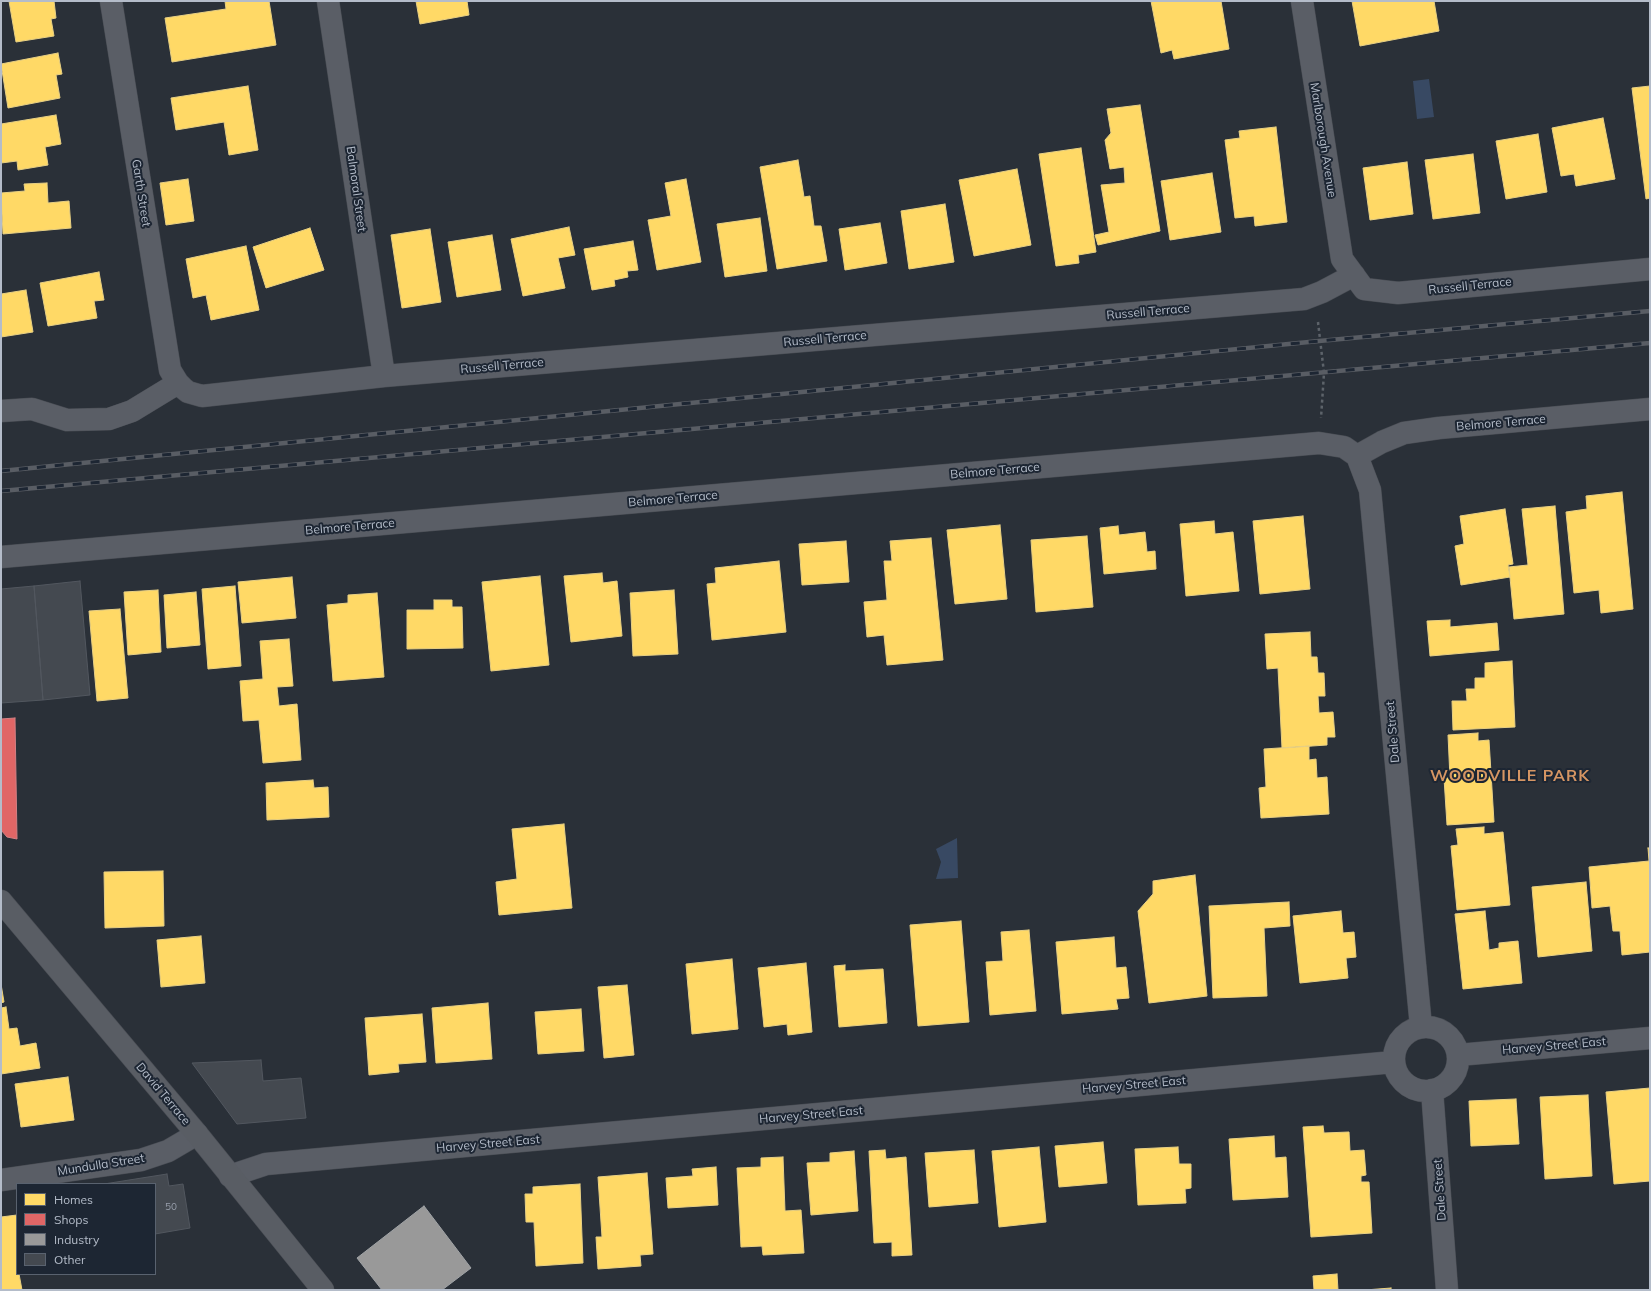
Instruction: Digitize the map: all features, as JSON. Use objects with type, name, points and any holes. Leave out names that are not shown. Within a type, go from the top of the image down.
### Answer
[{"type":"main road","name":"David Terrace","points":[[1,901],[197,1134],[324,1290]]},
{"type":"street","name":"Garth Street","points":[[111,1],[167,358],[170,370],[178,383]]},
{"type":"street","name":"Balmoral Street","points":[[328,1],[384,376]]},
{"type":"street","name":"Marlborough Avenue","points":[[1302,1],[1342,259],[1354,275]]},
{"type":"street","name":"Russell Terrace","points":[[178,383],[188,392],[202,396],[384,376],[1304,299],[1322,292],[1354,275],[1364,289],[1398,293],[1650,269]]},
{"type":"street","points":[[1,411],[32,409],[67,420],[109,419],[132,411],[178,383]]},
{"type":"street","name":"Belmore Terrace","points":[[1,557],[1319,443],[1350,452],[1404,433],[1439,428],[1650,409]]},
{"type":"street","name":"Dale Street","points":[[1350,452],[1370,490],[1420,1027]]},
{"type":"street","points":[[1420,1027],[1431,1027],[1442,1030],[1454,1042],[1458,1055],[1456,1071],[1444,1085],[1432,1090],[1417,1090],[1404,1082],[1397,1074],[1394,1062],[1395,1049],[1402,1037],[1411,1030],[1420,1027]]},
{"type":"street","name":"Harvey Street East","points":[[1458,1055],[1650,1038]]},
{"type":"street","name":"Harvey Street East","points":[[230,1176],[266,1164],[1394,1062]]},
{"type":"street","name":"Dale Street","points":[[1432,1090],[1447,1290]]},
{"type":"street","name":"Mundulla Street","points":[[1,1180],[141,1160],[168,1151],[197,1134]]},
{"type":"path","points":[[1318,317],[1324,373],[1319,443]]},
{"type":"water","points":[[1429,79],[1434,117],[1417,119],[1413,81]]},
{"type":"water","points":[[957,838],[958,878],[936,879],[941,862],[936,849]]},
{"type":"building: Homes","points":[[9,1],[54,1],[56,18],[51,19],[54,36],[16,42]]},
{"type":"building: Homes","points":[[225,1],[269,1],[276,45],[172,62],[165,18],[226,9]]},
{"type":"building: Homes","points":[[416,1],[467,1],[469,15],[420,24]]},
{"type":"building: Homes","points":[[1151,1],[1221,1],[1229,49],[1174,59],[1172,50],[1161,53]]},
{"type":"building: Homes","points":[[1352,1],[1434,1],[1439,31],[1360,46]]},
{"type":"building: Homes","points":[[58,53],[62,74],[56,75],[60,98],[8,108],[1,64]]},
{"type":"building: Homes","points":[[248,86],[258,150],[229,155],[224,122],[176,130],[171,98]]},
{"type":"building: Homes","points":[[1650,86],[1650,198],[1646,199],[1632,88]]},
{"type":"building: Homes","points":[[1140,105],[1160,231],[1098,245],[1095,235],[1109,232],[1101,185],[1125,183],[1124,167],[1110,169],[1105,140],[1111,133],[1107,109]]},
{"type":"building: Homes","points":[[56,115],[61,144],[45,147],[48,165],[18,170],[17,161],[1,163],[1,124]]},
{"type":"building: Homes","points":[[1603,118],[1615,179],[1576,186],[1574,174],[1561,176],[1552,128]]},
{"type":"building: Homes","points":[[1276,127],[1287,222],[1255,226],[1254,216],[1235,218],[1225,140],[1240,138],[1239,131]]},
{"type":"building: Homes","points":[[1538,134],[1547,192],[1506,199],[1496,141]]},
{"type":"building: Homes","points":[[1081,148],[1096,252],[1078,255],[1079,263],[1056,266],[1039,154]]},
{"type":"building: Homes","points":[[1473,154],[1480,213],[1433,219],[1425,160]]},
{"type":"building: Homes","points":[[798,160],[804,197],[810,196],[814,226],[821,226],[827,261],[777,269],[760,167]]},
{"type":"building: Homes","points":[[1407,162],[1413,214],[1370,220],[1363,168]]},
{"type":"building: Homes","points":[[1017,169],[1031,245],[974,256],[959,180]]},
{"type":"building: Homes","points":[[1212,173],[1221,232],[1170,240],[1161,181]]},
{"type":"building: Homes","points":[[188,179],[194,221],[166,225],[160,183]]},
{"type":"building: Homes","points":[[686,179],[701,262],[657,270],[648,220],[671,216],[665,183]]},
{"type":"building: Homes","points":[[47,183],[48,203],[69,201],[71,228],[3,234],[1,193],[25,191],[24,184]]},
{"type":"building: Homes","points":[[945,204],[954,262],[909,269],[901,211]]},
{"type":"building: Homes","points":[[760,218],[767,271],[725,277],[717,224]]},
{"type":"building: Homes","points":[[880,223],[887,263],[845,270],[839,229]]},
{"type":"building: Homes","points":[[569,227],[575,255],[558,258],[565,288],[523,296],[511,239]]},
{"type":"building: Homes","points":[[310,228],[324,270],[266,288],[253,247]]},
{"type":"building: Homes","points":[[430,229],[441,302],[402,308],[391,235]]},
{"type":"building: Homes","points":[[492,235],[501,290],[457,297],[448,242]]},
{"type":"building: Homes","points":[[633,241],[638,270],[627,271],[628,277],[614,280],[615,286],[592,290],[584,249]]},
{"type":"building: Homes","points":[[246,246],[259,310],[211,320],[206,295],[193,298],[186,259]]},
{"type":"building: Homes","points":[[99,272],[104,300],[94,301],[97,318],[48,326],[40,283]]},
{"type":"building: Homes","points":[[26,290],[33,332],[1,337],[1,294]]},
{"type":"building: Homes","points":[[1622,492],[1633,609],[1601,613],[1599,590],[1574,593],[1566,512],[1587,509],[1586,496]]},
{"type":"building: Homes","points":[[1555,506],[1564,614],[1514,619],[1509,567],[1528,565],[1522,509]]},
{"type":"building: Homes","points":[[1505,509],[1513,564],[1508,565],[1510,577],[1461,585],[1455,546],[1464,544],[1460,516]]},
{"type":"building: Homes","points":[[1303,516],[1310,589],[1260,594],[1253,521]]},
{"type":"building: Homes","points":[[1214,521],[1215,534],[1233,532],[1239,591],[1186,596],[1180,524]]},
{"type":"building: Homes","points":[[1000,525],[1007,599],[955,604],[947,530]]},
{"type":"building: Homes","points":[[1118,526],[1119,535],[1145,532],[1147,552],[1155,551],[1156,569],[1104,574],[1100,528]]},
{"type":"building: Homes","points":[[1087,536],[1093,607],[1036,612],[1031,540]]},
{"type":"building: Homes","points":[[931,538],[943,660],[887,665],[884,635],[867,637],[864,602],[887,600],[884,561],[892,561],[890,541]]},
{"type":"building: Homes","points":[[846,541],[849,582],[802,585],[799,544]]},
{"type":"building: Homes","points":[[779,561],[786,632],[712,640],[707,584],[716,583],[715,568]]},
{"type":"building: Homes","points":[[602,573],[603,583],[617,581],[622,636],[571,642],[564,576]]},
{"type":"building: Homes","points":[[540,576],[549,665],[491,671],[482,582]]},
{"type":"building: Homes","points":[[292,577],[296,618],[242,623],[238,582]]},
{"type":"building: Homes","points":[[235,586],[241,666],[208,669],[202,589]]},
{"type":"building: Homes","points":[[158,590],[161,652],[128,655],[124,592]]},
{"type":"building: Homes","points":[[674,590],[678,654],[633,656],[630,593]]},
{"type":"building: Homes","points":[[196,592],[200,645],[167,648],[164,595]]},
{"type":"building: Homes","points":[[377,593],[384,677],[333,681],[327,605],[348,603],[348,595]]},
{"type":"building: Homes","points":[[434,600],[452,600],[452,607],[462,607],[463,648],[407,649],[407,610],[434,610]]},
{"type":"building: Homes","points":[[120,609],[128,698],[97,701],[89,611]]},
{"type":"building: Homes","points":[[1450,620],[1450,627],[1497,623],[1499,650],[1430,656],[1427,621]]},
{"type":"building: Homes","points":[[1310,632],[1311,657],[1317,657],[1318,673],[1324,673],[1325,696],[1318,696],[1319,713],[1333,712],[1335,737],[1327,737],[1327,745],[1282,748],[1278,668],[1267,669],[1265,634]]},
{"type":"building: Homes","points":[[289,639],[293,686],[277,687],[279,706],[297,704],[301,760],[263,763],[259,720],[243,721],[240,681],[263,679],[260,641]]},
{"type":"building: Homes","points":[[1512,661],[1515,727],[1453,730],[1452,701],[1467,701],[1466,689],[1475,689],[1475,678],[1485,678],[1485,663]]},
{"type":"building: Homes","points":[[1478,733],[1478,741],[1489,740],[1494,822],[1447,825],[1444,778],[1450,778],[1448,735]]},
{"type":"building: Homes","points":[[1309,746],[1309,760],[1316,759],[1317,778],[1327,777],[1329,814],[1261,818],[1259,788],[1266,787],[1264,749]]},
{"type":"building: Homes","points":[[313,780],[314,788],[328,787],[329,817],[267,820],[266,783]]},
{"type":"building: Homes","points":[[564,824],[572,908],[499,915],[496,882],[517,879],[512,829]]},
{"type":"building: Homes","points":[[1484,827],[1484,834],[1503,832],[1510,905],[1457,910],[1451,846],[1458,845],[1456,829]]},
{"type":"building: Homes","points":[[1648,848],[1650,848],[1650,952],[1622,955],[1620,931],[1613,931],[1610,906],[1592,908],[1589,867],[1649,861]]},
{"type":"building: Homes","points":[[163,871],[164,926],[105,928],[104,872]]},
{"type":"building: Homes","points":[[1195,875],[1207,996],[1149,1003],[1138,911],[1153,894],[1153,881]]},
{"type":"building: Homes","points":[[1586,882],[1592,951],[1538,957],[1532,887]]},
{"type":"building: Homes","points":[[1289,902],[1290,926],[1264,928],[1267,996],[1213,998],[1209,906]]},
{"type":"building: Homes","points":[[1341,911],[1343,933],[1354,932],[1356,957],[1346,958],[1348,978],[1300,983],[1293,916]]},
{"type":"building: Homes","points":[[1485,911],[1489,950],[1499,948],[1499,943],[1518,941],[1522,983],[1463,989],[1455,914]]},
{"type":"building: Homes","points":[[961,921],[969,1022],[918,1026],[910,925]]},
{"type":"building: Homes","points":[[1029,930],[1036,1011],[990,1015],[986,962],[1003,961],[1001,932]]},
{"type":"building: Homes","points":[[201,936],[205,983],[161,987],[157,940]]},
{"type":"building: Homes","points":[[1114,937],[1116,968],[1126,967],[1129,998],[1116,999],[1118,1009],[1062,1014],[1056,942]]},
{"type":"building: Homes","points":[[732,959],[738,1029],[692,1034],[686,964]]},
{"type":"building: Homes","points":[[806,963],[812,1032],[788,1035],[787,1024],[764,1027],[758,968]]},
{"type":"building: Homes","points":[[845,965],[845,971],[883,969],[887,1023],[839,1027],[834,966]]},
{"type":"building: Homes","points":[[1,984],[4,1002],[1,1003]]},
{"type":"building: Homes","points":[[627,985],[634,1055],[604,1058],[598,987]]},
{"type":"building: Homes","points":[[488,1003],[492,1059],[436,1063],[432,1008]]},
{"type":"building: Homes","points":[[6,1007],[9,1029],[17,1028],[20,1046],[36,1043],[40,1068],[1,1074],[1,1008]]},
{"type":"building: Homes","points":[[581,1009],[584,1051],[538,1054],[535,1012]]},
{"type":"building: Homes","points":[[422,1014],[426,1062],[398,1064],[399,1072],[369,1075],[365,1018]]},
{"type":"building: Homes","points":[[68,1077],[74,1120],[21,1127],[15,1084]]},
{"type":"building: Homes","points":[[1650,1088],[1650,1181],[1614,1184],[1606,1092]]},
{"type":"building: Homes","points":[[1588,1095],[1592,1176],[1545,1179],[1540,1097]]},
{"type":"building: Homes","points":[[1516,1099],[1519,1144],[1471,1146],[1469,1101]]},
{"type":"building: Homes","points":[[1323,1126],[1324,1133],[1349,1132],[1350,1151],[1364,1150],[1366,1175],[1361,1176],[1361,1182],[1369,1182],[1372,1233],[1311,1237],[1303,1127]]},
{"type":"building: Homes","points":[[1274,1136],[1275,1158],[1286,1157],[1288,1197],[1233,1200],[1229,1139]]},
{"type":"building: Homes","points":[[1103,1142],[1107,1183],[1059,1187],[1055,1146]]},
{"type":"building: Homes","points":[[1039,1147],[1046,1222],[999,1227],[992,1151]]},
{"type":"building: Homes","points":[[1178,1147],[1179,1164],[1191,1164],[1191,1188],[1185,1189],[1186,1203],[1138,1205],[1135,1149]]},
{"type":"building: Homes","points":[[885,1150],[886,1159],[906,1157],[912,1255],[892,1256],[892,1242],[874,1243],[869,1151]]},
{"type":"building: Homes","points":[[974,1150],[978,1203],[929,1207],[925,1153]]},
{"type":"building: Homes","points":[[854,1151],[858,1211],[811,1215],[807,1163],[830,1162],[830,1153]]},
{"type":"building: Homes","points":[[783,1157],[785,1211],[801,1210],[804,1253],[763,1255],[762,1246],[741,1247],[737,1168],[761,1167],[761,1158]]},
{"type":"building: Homes","points":[[716,1167],[718,1205],[668,1208],[666,1178],[693,1176],[692,1169]]},
{"type":"building: Homes","points":[[647,1173],[653,1254],[640,1255],[641,1266],[598,1269],[596,1237],[602,1237],[598,1177]]},
{"type":"building: Homes","points":[[580,1184],[583,1263],[536,1266],[534,1222],[526,1222],[525,1194],[533,1194],[533,1187]]},
{"type":"building: Homes","points":[[16,1215],[16,1275],[19,1275],[22,1290],[1,1290],[1,1217]]},
{"type":"building: Homes","points":[[1337,1274],[1338,1290],[1314,1290],[1313,1276]]},
{"type":"building: Homes","points":[[1391,1288],[1391,1290],[1365,1290]]},
{"type":"building: Shops","points":[[15,718],[17,839],[7,837],[1,830],[1,719]]},
{"type":"building: Industry","points":[[424,1206],[471,1268],[442,1290],[382,1290],[357,1258]]},
{"type":"building: Other","points":[[80,581],[90,695],[43,700],[34,586]]},
{"type":"building: Other","points":[[34,586],[43,700],[1,703],[1,589]]},
{"type":"building: Other","points":[[261,1060],[263,1081],[301,1078],[306,1118],[237,1124],[192,1063]]},
{"type":"building: Other","points":[[167,1174],[169,1186],[183,1184],[190,1228],[156,1234],[156,1183],[110,1183]]},
{"type":"railway","points":[[1,471],[1319,341],[1650,311]]},
{"type":"railway","points":[[1,491],[1650,343]]},
{"type":"district","name":"WOODVILLE PARK","points":[[1510,776]]}]
